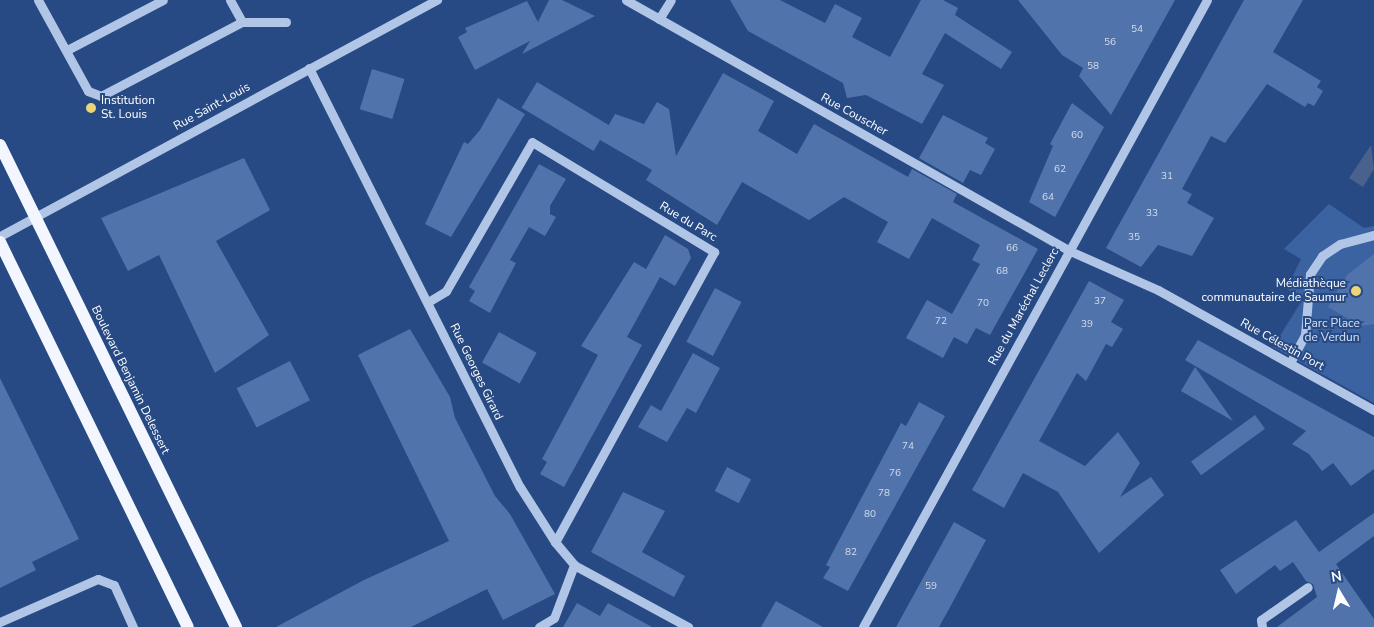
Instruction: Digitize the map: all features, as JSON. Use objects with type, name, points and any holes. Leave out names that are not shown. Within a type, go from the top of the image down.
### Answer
[{"type":"main road","name":"Boulevard Benjamin Delessert","points":[[0,145],[236,627]]},
{"type":"main road","points":[[0,242],[188,627]]},
{"type":"street","points":[[38,0],[88,91],[101,96],[242,22],[286,22]]},
{"type":"street","points":[[67,50],[163,0]]},
{"type":"street","points":[[230,0],[242,22]]},
{"type":"street","name":"Rue Saint-Louis","points":[[0,236],[437,0]]},
{"type":"street","name":"Rue Couscher","points":[[626,0],[1070,250]]},
{"type":"street","points":[[659,19],[671,0]]},
{"type":"street","name":"Rue du Maréchal Leclerc","points":[[863,627],[1207,0]]},
{"type":"street","name":"Rue Georges Girard","points":[[309,68],[520,487],[555,542],[574,565],[688,627]]},
{"type":"street","name":"Rue du Parc","points":[[428,302],[446,291],[532,142],[714,252],[555,542]]},
{"type":"street","points":[[1290,363],[1305,335],[1310,274],[1322,256],[1340,244],[1374,235]]},
{"type":"street","name":"Rue Célestin Port","points":[[1070,250],[1158,290],[1374,410]]},
{"type":"street","points":[[539,627],[554,618],[574,565]]},
{"type":"street","points":[[0,622],[98,579],[114,585],[133,627]]},
{"type":"street","points":[[1262,627],[1260,620],[1308,587]]},
{"type":"green space","name":"Parc Place de Verdun","points":[[1329,204],[1364,228],[1374,226],[1374,403],[1273,347],[1301,302],[1287,288],[1301,259],[1284,249]]},
{"type":"shaded area","points":[[1371,145],[1374,169],[1363,187],[1349,178]]},
{"type":"building","points":[[549,0],[562,0],[595,16],[522,54],[530,41],[475,70],[458,37],[467,32],[465,28],[527,1],[538,22]]},
{"type":"building","points":[[730,0],[780,0],[825,23],[835,4],[862,18],[852,37],[890,57],[921,0],[943,0],[958,8],[955,15],[1012,52],[1001,69],[945,33],[922,74],[944,85],[922,124],[866,95],[847,98],[843,83],[748,31]]},
{"type":"building","points":[[1018,0],[1175,0],[1111,115],[1079,76],[1083,68],[1062,55]]},
{"type":"building","points":[[1244,0],[1303,0],[1273,52],[1321,81],[1317,87],[1323,91],[1314,106],[1308,103],[1305,107],[1267,84],[1225,143],[1211,136],[1182,189],[1192,194],[1187,203],[1214,218],[1192,256],[1158,245],[1141,267],[1106,248]]},
{"type":"building","points":[[372,69],[405,79],[392,119],[360,109]]},
{"type":"building","points":[[723,73],[774,101],[758,131],[797,154],[814,124],[908,177],[912,169],[957,194],[953,202],[1038,249],[990,335],[976,328],[967,344],[954,337],[943,358],[906,338],[927,300],[952,314],[980,264],[972,260],[980,245],[932,218],[909,259],[877,242],[888,222],[844,197],[809,220],[742,182],[717,225],[646,180],[652,170],[600,140],[615,114],[644,124],[657,102],[669,109],[676,156]]},
{"type":"building","points":[[537,82],[609,125],[594,151],[522,108]]},
{"type":"building","points":[[498,98],[525,114],[451,237],[425,224],[464,142],[468,144],[480,130]]},
{"type":"building","points":[[1072,103],[1104,127],[1055,217],[1029,202],[1053,146],[1050,144]]},
{"type":"building","points":[[943,115],[988,138],[985,143],[995,149],[981,175],[970,170],[963,183],[919,158]]},
{"type":"building","points":[[244,158],[270,210],[216,241],[269,335],[215,373],[159,255],[128,271],[101,218]]},
{"type":"building","points":[[539,164],[566,179],[550,206],[550,214],[556,217],[545,236],[529,227],[510,260],[516,263],[490,313],[469,301],[475,291],[469,287]]},
{"type":"building","points":[[665,235],[688,249],[691,258],[675,286],[660,277],[627,337],[642,345],[564,487],[540,474],[547,462],[542,459],[598,355],[581,346],[634,262],[646,269]]},
{"type":"building","name":"Médiathèque communautaire de Saumur","points":[[1374,254],[1374,324],[1361,326],[1328,307],[1347,275]]},
{"type":"building","points":[[1089,281],[1124,300],[1111,322],[1123,329],[1112,347],[1106,344],[1086,381],[1077,373],[1039,441],[1085,466],[1118,432],[1140,463],[1120,497],[1151,477],[1164,495],[1099,553],[1058,492],[1023,473],[1004,508],[972,490]]},
{"type":"building","points":[[715,288],[741,302],[713,356],[686,342]]},
{"type":"building","points":[[410,329],[450,397],[455,418],[495,496],[510,514],[555,594],[503,620],[487,589],[411,627],[276,627],[364,580],[449,541],[358,355]]},
{"type":"building","points":[[499,332],[537,353],[520,383],[482,363]]},
{"type":"building","points":[[1198,340],[1374,437],[1374,469],[1351,486],[1333,463],[1322,471],[1309,454],[1292,444],[1306,431],[1185,360]]},
{"type":"building","points":[[693,353],[720,368],[696,413],[687,408],[667,442],[638,427],[651,405],[661,411]]},
{"type":"building","points":[[290,361],[310,400],[257,427],[237,388]]},
{"type":"building","points":[[1195,367],[1233,421],[1181,391]]},
{"type":"building","points":[[0,378],[79,539],[32,562],[36,570],[0,588]]},
{"type":"building","points":[[919,402],[945,416],[848,591],[823,578],[830,567],[826,565],[901,423],[906,426]]},
{"type":"building","points":[[1255,415],[1265,429],[1201,475],[1191,461]]},
{"type":"building","points":[[727,467],[751,479],[739,503],[715,491]]},
{"type":"building","points":[[623,492],[665,511],[642,552],[685,576],[674,597],[591,552]]},
{"type":"building","points":[[1374,513],[1374,536],[1336,564],[1374,619],[1374,627],[1277,627],[1317,597],[1313,584],[1306,581],[1293,562],[1280,571],[1275,565],[1236,594],[1220,570],[1296,520],[1319,552]]},
{"type":"building","points":[[954,522],[986,540],[949,609],[939,627],[896,627]]},
{"type":"building","points":[[776,601],[823,627],[761,627]]},
{"type":"building","points":[[577,603],[600,616],[608,603],[652,627],[563,627]]},
{"type":"place","name":"Institution St. Louis","points":[[91,108]]},
{"type":"place","name":"Médiathèque communautaire de Saumur","points":[[1356,291]]}]
